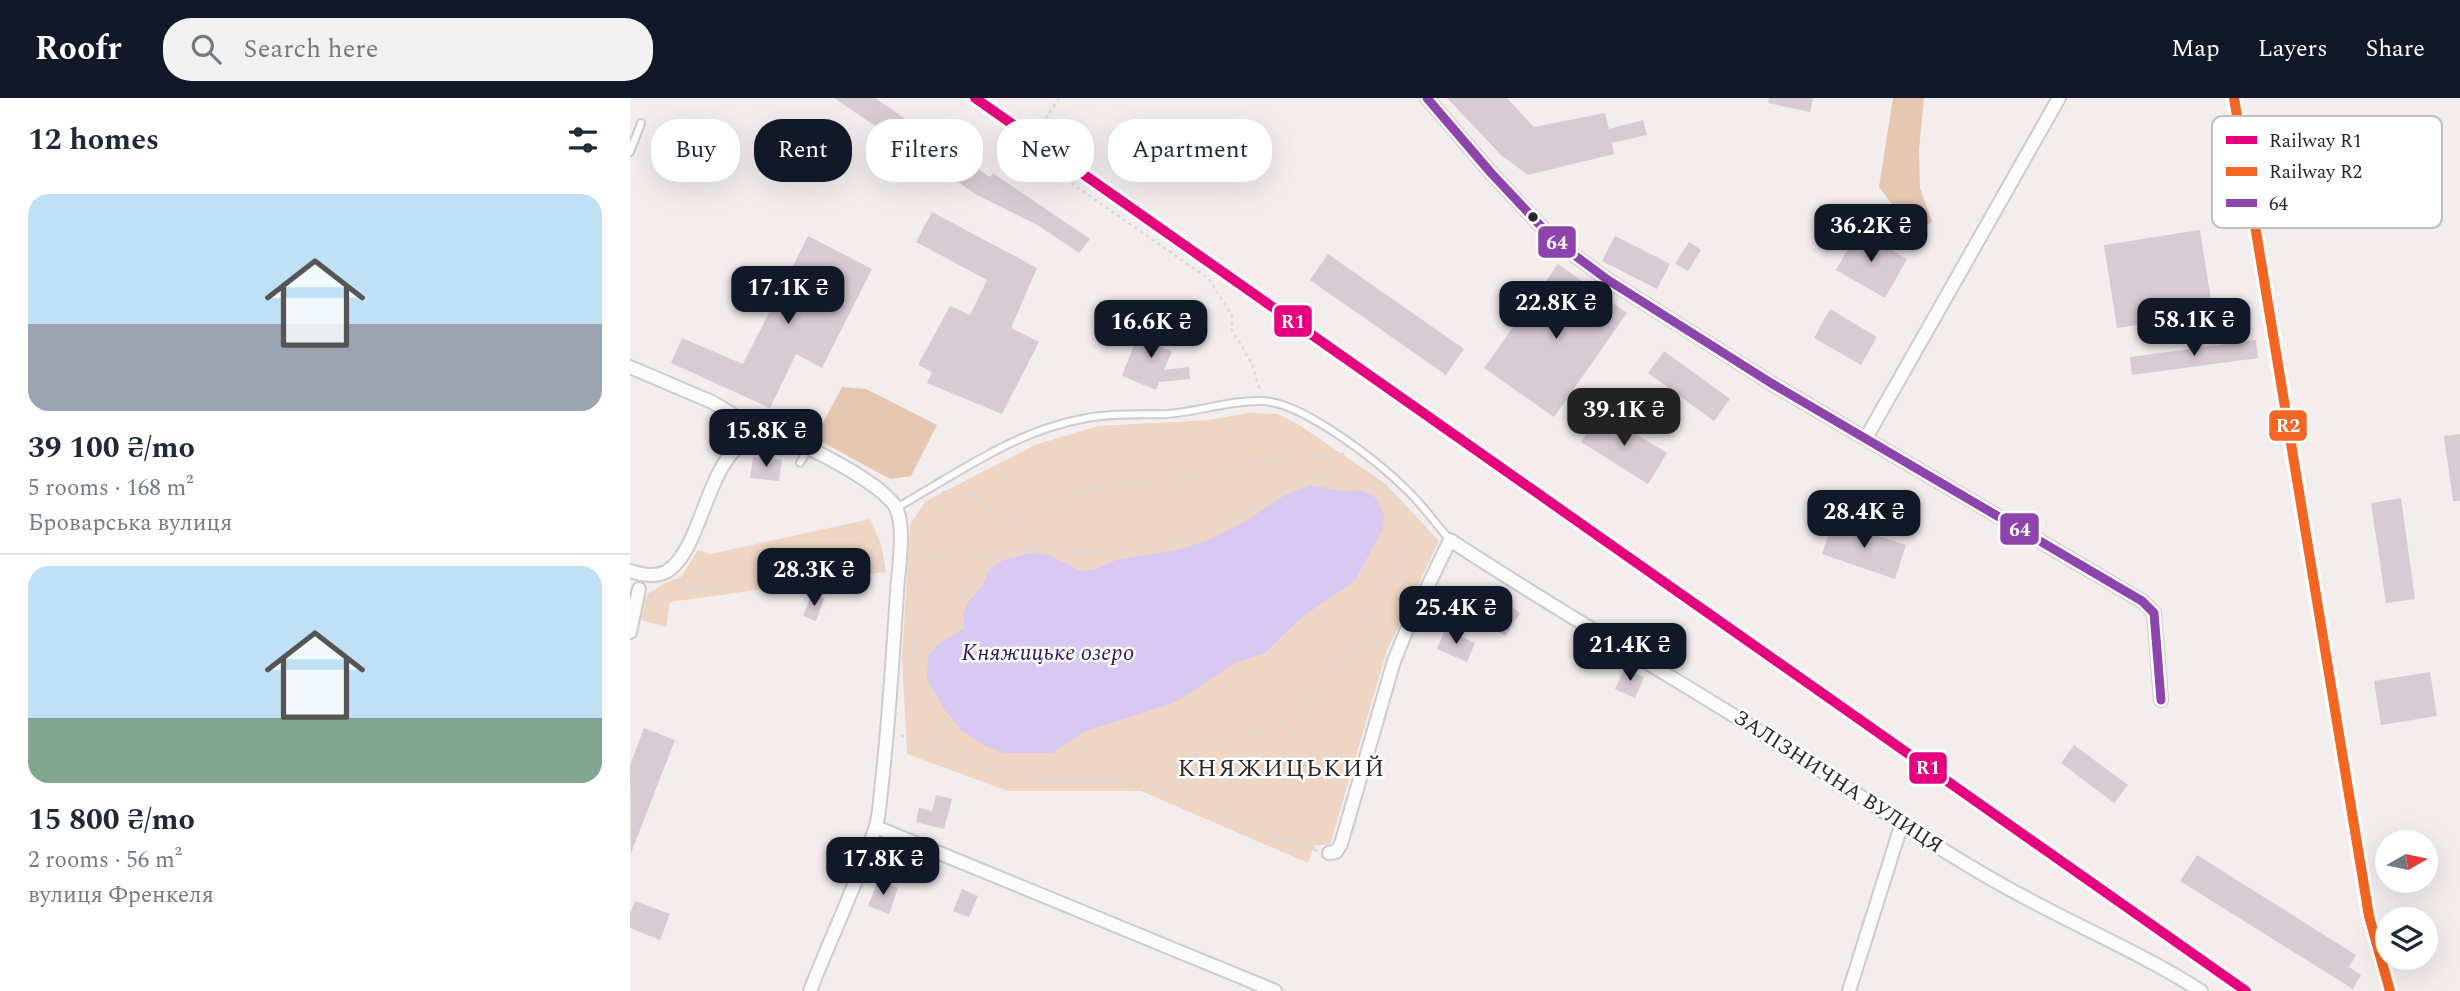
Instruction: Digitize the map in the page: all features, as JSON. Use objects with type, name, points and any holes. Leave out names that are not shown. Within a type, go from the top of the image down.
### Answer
[{"type":"street","points":[[1427,98],[1492,174],[1554,240],[1608,280],[1772,383],[2142,601],[2154,613],[2161,700]]},
{"type":"street","points":[[1866,438],[2059,98]]},
{"type":"street","points":[[630,367],[712,402],[769,436],[791,441],[808,449],[870,483],[896,508],[900,527],[899,561],[888,730],[876,827],[810,991]]},
{"type":"street","points":[[630,632],[635,594],[665,572],[685,549],[731,453],[751,439],[769,436]]},
{"type":"street","points":[[1329,853],[1336,852],[1341,844],[1384,691],[1405,634],[1450,540]]},
{"type":"street","name":"ЗАЛІЗНИЧНА ВУЛИЦЯ","points":[[1450,540],[1524,589],[1784,746],[2003,886],[2160,965],[2201,991]]},
{"type":"street","points":[[630,571],[649,575],[665,572]]},
{"type":"street","points":[[1849,991],[1902,823]]},
{"type":"street","points":[[876,827],[1275,991]]},
{"type":"lane","points":[[630,152],[641,123]]},
{"type":"lane","points":[[896,508],[1004,447],[1031,434],[1067,422],[1101,416],[1169,414],[1262,401],[1291,407],[1362,453],[1410,493],[1450,540]]},
{"type":"lane","points":[[800,463],[808,449]]},
{"type":"path","points":[[1059,98],[1045,120],[1041,162],[1209,279],[1232,316],[1232,330],[1252,364],[1262,401]]},
{"type":"path","points":[[1004,517],[1035,504],[1109,485],[1180,480],[1263,460],[1362,453]]},
{"type":"path","points":[[635,594],[695,591],[899,561],[925,559],[1001,554],[1032,548],[1110,551],[1179,539],[1210,530],[1251,510],[1297,482],[1313,477],[1371,487],[1392,494],[1405,512],[1409,529],[1403,551],[1378,601],[1348,651],[1311,699],[1272,727],[1134,776],[1039,776],[1018,772],[984,762],[932,737],[919,723],[911,706],[907,684],[925,559]]},
{"type":"path","points":[[926,491],[968,495],[1004,517],[1032,548]]},
{"type":"path","points":[[913,650],[974,580],[1001,554]]},
{"type":"path","points":[[665,572],[695,591]]},
{"type":"path","points":[[1348,651],[1405,634]]},
{"type":"path","points":[[888,730],[994,773],[1019,779],[1139,784],[1165,789],[1238,818],[1273,836],[1305,848],[1329,853]]},
{"type":"shaded area","points":[[1893,98],[1924,98],[1919,150],[1920,188],[1932,222],[1919,229],[1899,213],[1879,187]]},
{"type":"shaded area","points":[[842,387],[866,389],[937,425],[911,476],[890,479],[815,438]]},
{"type":"shaded area","points":[[1248,413],[1278,414],[1301,426],[1386,484],[1439,541],[1387,650],[1330,845],[1315,845],[1308,863],[1141,791],[1008,791],[907,754],[902,658],[910,524],[926,501],[1035,445],[1098,426],[1209,420]]},
{"type":"shaded area","points":[[870,519],[881,544],[886,572],[670,602],[666,627],[641,620],[647,594],[681,577],[698,550],[711,554]]},
{"type":"water","name":"Княжицьке озеро","points":[[1311,485],[1343,491],[1361,490],[1376,498],[1384,514],[1383,529],[1354,582],[1302,617],[1265,653],[1235,663],[1176,702],[1084,732],[1052,753],[1004,753],[983,745],[961,730],[944,709],[927,678],[928,656],[938,644],[964,628],[963,612],[969,601],[983,585],[988,571],[1003,560],[1035,552],[1051,556],[1081,571],[1096,569],[1118,559],[1178,550],[1206,541],[1246,521],[1283,496]]},
{"type":"building","points":[[834,98],[875,98],[906,119],[866,119]]},
{"type":"building","points":[[1447,98],[1507,98],[1534,127],[1605,113],[1609,129],[1643,120],[1647,135],[1612,143],[1614,154],[1528,175],[1502,156]]},
{"type":"building","points":[[1769,98],[1813,98],[1810,112],[1768,103]]},
{"type":"building","points":[[983,172],[990,177],[993,173],[997,176],[997,182],[1006,182],[1090,239],[1079,253],[1039,226],[977,195],[958,182],[983,182]]},
{"type":"building","points":[[932,212],[1037,268],[1011,328],[1039,342],[1002,414],[927,383],[932,372],[918,365],[950,306],[970,315],[987,280],[916,242]]},
{"type":"building","points":[[2200,230],[2213,313],[2117,328],[2104,245]]},
{"type":"building","points":[[1858,231],[1907,259],[1885,298],[1836,270]]},
{"type":"building","points":[[808,236],[872,269],[822,368],[796,354],[770,408],[671,363],[682,338],[743,364]]},
{"type":"building","points":[[1615,236],[1670,264],[1657,289],[1602,261]]},
{"type":"building","points":[[1689,242],[1701,250],[1688,271],[1675,264]]},
{"type":"building","points":[[1328,254],[1464,349],[1446,375],[1310,280]]},
{"type":"building","points":[[1558,264],[1627,313],[1554,417],[1484,368]]},
{"type":"building","points":[[1830,309],[1877,337],[1861,365],[1814,338]]},
{"type":"building","points":[[1144,314],[1157,320],[1147,341],[1172,351],[1164,370],[1189,367],[1190,379],[1159,382],[1156,390],[1122,376],[1137,337],[1134,335]]},
{"type":"building","points":[[2256,340],[2258,358],[2132,375],[2130,357]]},
{"type":"building","points":[[1664,351],[1730,399],[1714,421],[1648,373]]},
{"type":"building","points":[[1600,412],[1667,453],[1648,484],[1581,442]]},
{"type":"building","points":[[2460,434],[2460,501],[2453,501],[2444,436]]},
{"type":"building","points":[[753,457],[782,460],[779,481],[750,478]]},
{"type":"building","points":[[2401,498],[2415,599],[2386,603],[2371,503]]},
{"type":"building","points":[[1833,521],[1906,545],[1895,579],[1822,554]]},
{"type":"building","points":[[812,594],[824,599],[816,621],[803,616]]},
{"type":"building","points":[[1500,600],[1520,613],[1505,636],[1485,624]]},
{"type":"building","points":[[1445,629],[1475,643],[1467,662],[1437,649]]},
{"type":"building","points":[[1624,668],[1644,677],[1635,698],[1615,689]]},
{"type":"building","points":[[2430,672],[2437,716],[2381,725],[2374,681]]},
{"type":"building","points":[[644,728],[675,740],[631,853],[630,765]]},
{"type":"building","points":[[2074,745],[2128,785],[2114,803],[2061,763]]},
{"type":"building","points":[[936,795],[952,799],[944,829],[916,822],[919,808],[932,811]]},
{"type":"building","points":[[2197,855],[2356,955],[2349,967],[2361,975],[2353,989],[2180,881]]},
{"type":"building","points":[[878,880],[898,888],[889,914],[868,906]]},
{"type":"building","points":[[962,889],[978,896],[969,917],[953,911]]},
{"type":"building","points":[[635,901],[670,914],[660,940],[630,928],[630,914]]},
{"type":"rail line","name":"R1","points":[[975,98],[2246,991]]},
{"type":"rail line","name":"R2","points":[[2234,98],[2237,116]]},
{"type":"rail line","name":"R2","points":[[2255,228],[2369,916],[2390,991]]},
{"type":"transit line","name":"64","points":[[1427,98],[1492,174],[1554,240],[1608,280],[1771,383],[2142,601],[2154,613],[2161,700]]},
{"type":"district","name":"КНЯЖИЦЬКИЙ","points":[[1282,769]]}]
